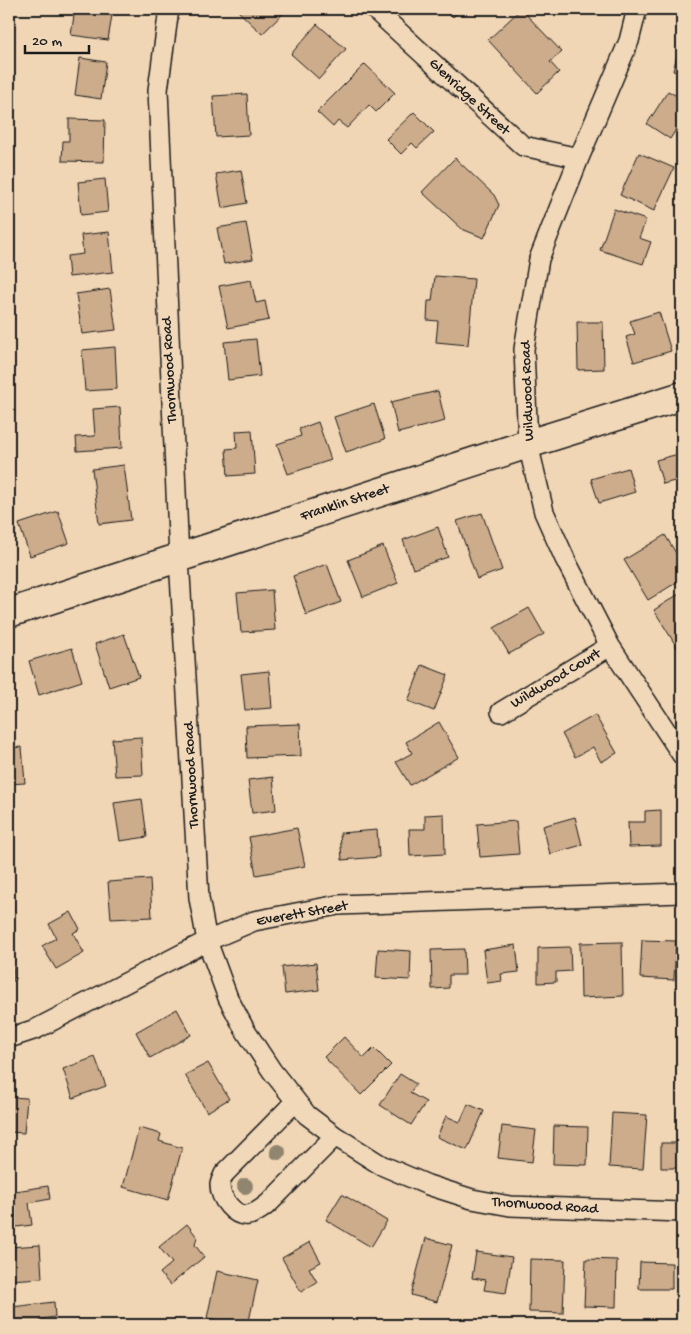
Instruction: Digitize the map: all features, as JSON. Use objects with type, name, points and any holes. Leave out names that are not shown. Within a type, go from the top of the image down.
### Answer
[{"type":"street","name":"Thornwood Road","points":[[170,9],[158,90],[179,558],[199,898],[207,940],[228,998],[245,1030],[272,1071],[307,1115],[335,1136],[381,1165],[428,1186],[472,1199],[510,1206],[682,1212]]},
{"type":"street","name":"Glenridge Street","points":[[374,9],[523,146],[578,158]]},
{"type":"street","name":"Wildwood Road","points":[[637,9],[629,41],[578,158],[539,259],[524,348],[528,444],[544,512],[564,559],[610,646],[682,755]]},
{"type":"street","name":"Franklin Street","points":[[9,613],[528,444],[682,396]]},
{"type":"street","name":"Wildwood Court","points":[[501,712],[610,646]]},
{"type":"street","name":"Everett Street","points":[[9,1038],[36,1028],[207,940],[254,921],[338,905],[682,893]]},
{"type":"street","points":[[296,1101],[224,1174],[220,1184],[221,1193],[225,1202],[232,1209],[248,1216],[259,1211],[335,1136]]},
{"type":"building","points":[[75,9],[113,9],[108,40],[71,35]]},
{"type":"building","points":[[236,9],[288,9],[262,34]]},
{"type":"building","points":[[445,9],[461,9],[453,17]]},
{"type":"building","points":[[521,9],[562,52],[550,62],[559,72],[537,93],[488,40]]},
{"type":"building","points":[[317,24],[346,49],[319,79],[291,54]]},
{"type":"building","points":[[682,36],[682,73],[673,71]]},
{"type":"building","points":[[80,58],[106,62],[101,99],[75,95]]},
{"type":"building","points":[[365,64],[395,93],[376,112],[369,105],[347,128],[338,121],[333,127],[317,112]]},
{"type":"building","points":[[668,91],[682,99],[682,120],[670,139],[647,124]]},
{"type":"building","points":[[247,94],[249,135],[216,137],[213,96]]},
{"type":"building","points":[[414,112],[434,132],[417,148],[412,143],[401,154],[386,139]]},
{"type":"building","points":[[69,119],[105,120],[104,162],[62,161],[63,141],[69,141]]},
{"type":"building","points":[[639,153],[674,168],[654,211],[620,195]]},
{"type":"building","points":[[455,158],[494,195],[499,205],[484,238],[462,229],[422,192]]},
{"type":"building","points":[[241,170],[247,203],[222,208],[216,174]]},
{"type":"building","points":[[105,179],[108,212],[81,215],[78,182]]},
{"type":"building","points":[[614,209],[646,220],[639,238],[651,242],[643,264],[600,250]]},
{"type":"building","points":[[246,223],[253,259],[224,264],[217,228]]},
{"type":"building","points":[[109,232],[113,272],[69,277],[67,256],[83,254],[81,235]]},
{"type":"building","points":[[435,276],[474,279],[468,345],[436,342],[438,321],[427,320],[428,301],[432,301]]},
{"type":"building","points":[[251,280],[256,303],[265,301],[269,320],[228,328],[219,286]]},
{"type":"building","points":[[110,289],[116,330],[82,334],[76,294]]},
{"type":"building","points":[[659,312],[671,351],[634,362],[626,337],[635,334],[630,321]]},
{"type":"building","points":[[577,322],[603,322],[604,369],[578,370]]},
{"type":"building","points":[[256,339],[260,376],[228,380],[224,342]]},
{"type":"building","points":[[115,347],[117,389],[85,391],[82,350]]},
{"type":"building","points":[[438,391],[445,421],[398,433],[391,402]]},
{"type":"building","points":[[374,404],[385,439],[346,452],[334,417]]},
{"type":"building","points":[[120,407],[122,448],[77,451],[76,437],[95,436],[93,409]]},
{"type":"building","points":[[318,422],[331,460],[288,474],[277,444],[301,436],[299,429]]},
{"type":"building","points":[[252,430],[255,474],[228,476],[226,449],[237,448],[236,431]]},
{"type":"building","points":[[682,453],[682,479],[663,484],[656,460]]},
{"type":"building","points":[[124,465],[131,520],[99,524],[92,469]]},
{"type":"building","points":[[628,468],[635,492],[599,503],[591,479]]},
{"type":"building","points":[[58,511],[69,543],[30,556],[19,524]]},
{"type":"building","points":[[482,513],[502,570],[477,579],[457,521]]},
{"type":"building","points":[[438,527],[448,557],[413,569],[403,540]]},
{"type":"building","points":[[665,535],[682,563],[682,579],[648,600],[624,560]]},
{"type":"building","points":[[383,546],[398,583],[363,597],[348,560]]},
{"type":"building","points":[[327,564],[341,602],[306,615],[293,576]]},
{"type":"building","points":[[272,590],[275,630],[241,632],[237,593]]},
{"type":"building","points":[[682,592],[682,646],[678,649],[654,610]]},
{"type":"building","points":[[529,608],[544,634],[509,654],[494,628]]},
{"type":"building","points":[[124,634],[139,677],[109,687],[95,644]]},
{"type":"building","points":[[72,648],[82,681],[39,695],[29,661]]},
{"type":"building","points":[[422,665],[448,675],[434,711],[408,701]]},
{"type":"building","points":[[269,671],[272,708],[245,710],[241,674]]},
{"type":"building","points":[[595,715],[617,753],[601,762],[593,747],[575,757],[562,734]]},
{"type":"building","points":[[439,722],[459,757],[410,785],[396,762],[412,753],[406,742]]},
{"type":"building","points":[[300,724],[301,756],[247,758],[246,726]]},
{"type":"building","points":[[141,737],[143,775],[115,776],[112,739]]},
{"type":"building","points":[[22,747],[25,783],[9,784],[9,748]]},
{"type":"building","points":[[273,777],[276,810],[252,813],[248,780]]},
{"type":"building","points":[[142,799],[147,837],[120,841],[114,803]]},
{"type":"building","points":[[661,810],[661,846],[629,847],[628,822],[645,822],[645,811]]},
{"type":"building","points":[[444,814],[445,854],[410,856],[409,829],[425,829],[425,815]]},
{"type":"building","points":[[575,817],[582,845],[550,854],[543,826]]},
{"type":"building","points":[[516,821],[519,854],[480,857],[477,824]]},
{"type":"building","points":[[297,828],[305,866],[256,875],[249,837]]},
{"type":"building","points":[[377,830],[379,857],[342,860],[340,833]]},
{"type":"building","points":[[10,866],[14,912],[9,912]]},
{"type":"building","points":[[150,879],[152,917],[111,919],[108,882]]},
{"type":"building","points":[[71,912],[80,929],[73,933],[84,953],[56,969],[42,946],[56,938],[49,924]]},
{"type":"building","points":[[642,940],[676,941],[674,980],[640,978]]},
{"type":"building","points":[[622,942],[623,996],[581,998],[580,943]]},
{"type":"building","points":[[9,944],[12,944],[14,981],[9,981]]},
{"type":"building","points":[[516,945],[519,972],[501,974],[502,981],[487,983],[483,950]]},
{"type":"building","points":[[570,947],[571,971],[556,972],[556,982],[538,983],[538,948]]},
{"type":"building","points":[[378,949],[411,951],[410,980],[376,978]]},
{"type":"building","points":[[464,949],[465,975],[449,975],[449,988],[432,989],[431,950]]},
{"type":"building","points":[[316,963],[319,990],[285,994],[282,967]]},
{"type":"building","points":[[177,1009],[191,1035],[150,1058],[136,1032]]},
{"type":"building","points":[[344,1037],[364,1058],[374,1048],[391,1065],[361,1095],[324,1057]]},
{"type":"building","points":[[95,1057],[106,1086],[73,1098],[63,1069]]},
{"type":"building","points":[[208,1063],[229,1099],[207,1112],[185,1075]]},
{"type":"building","points":[[400,1074],[416,1084],[410,1093],[426,1102],[411,1125],[380,1105]]},
{"type":"building","points":[[9,1097],[27,1098],[24,1133],[9,1132]]},
{"type":"building","points":[[468,1104],[484,1111],[467,1150],[437,1137],[446,1116],[460,1122]]},
{"type":"building","points":[[612,1113],[647,1115],[643,1169],[609,1167]]},
{"type":"building","points":[[502,1126],[536,1130],[532,1162],[498,1158]]},
{"type":"building","points":[[554,1126],[588,1127],[587,1165],[553,1164]]},
{"type":"building","points":[[139,1128],[161,1134],[159,1141],[182,1148],[168,1200],[123,1187]]},
{"type":"building","points":[[661,1143],[682,1143],[682,1168],[661,1168]]},
{"type":"building","points":[[48,1186],[50,1199],[29,1203],[32,1225],[9,1228],[9,1192]]},
{"type":"building","points":[[342,1194],[387,1221],[371,1247],[326,1220]]},
{"type":"building","points":[[187,1224],[197,1237],[195,1245],[204,1257],[170,1285],[160,1273],[172,1263],[159,1247]]},
{"type":"building","points":[[426,1238],[452,1245],[437,1302],[411,1295]]},
{"type":"building","points":[[310,1242],[321,1262],[309,1268],[317,1282],[301,1292],[282,1258]]},
{"type":"building","points":[[40,1245],[42,1278],[9,1280],[9,1247]]},
{"type":"building","points":[[476,1252],[512,1257],[506,1293],[484,1290],[486,1280],[472,1278]]},
{"type":"building","points":[[530,1259],[565,1260],[563,1313],[529,1312]]},
{"type":"building","points":[[586,1259],[617,1260],[616,1307],[584,1306]]},
{"type":"building","points":[[640,1262],[672,1263],[672,1289],[639,1289]]},
{"type":"building","points":[[217,1271],[258,1280],[248,1325],[207,1318]]},
{"type":"building","points":[[54,1302],[55,1317],[40,1319],[41,1325],[14,1325],[12,1307]]}]
